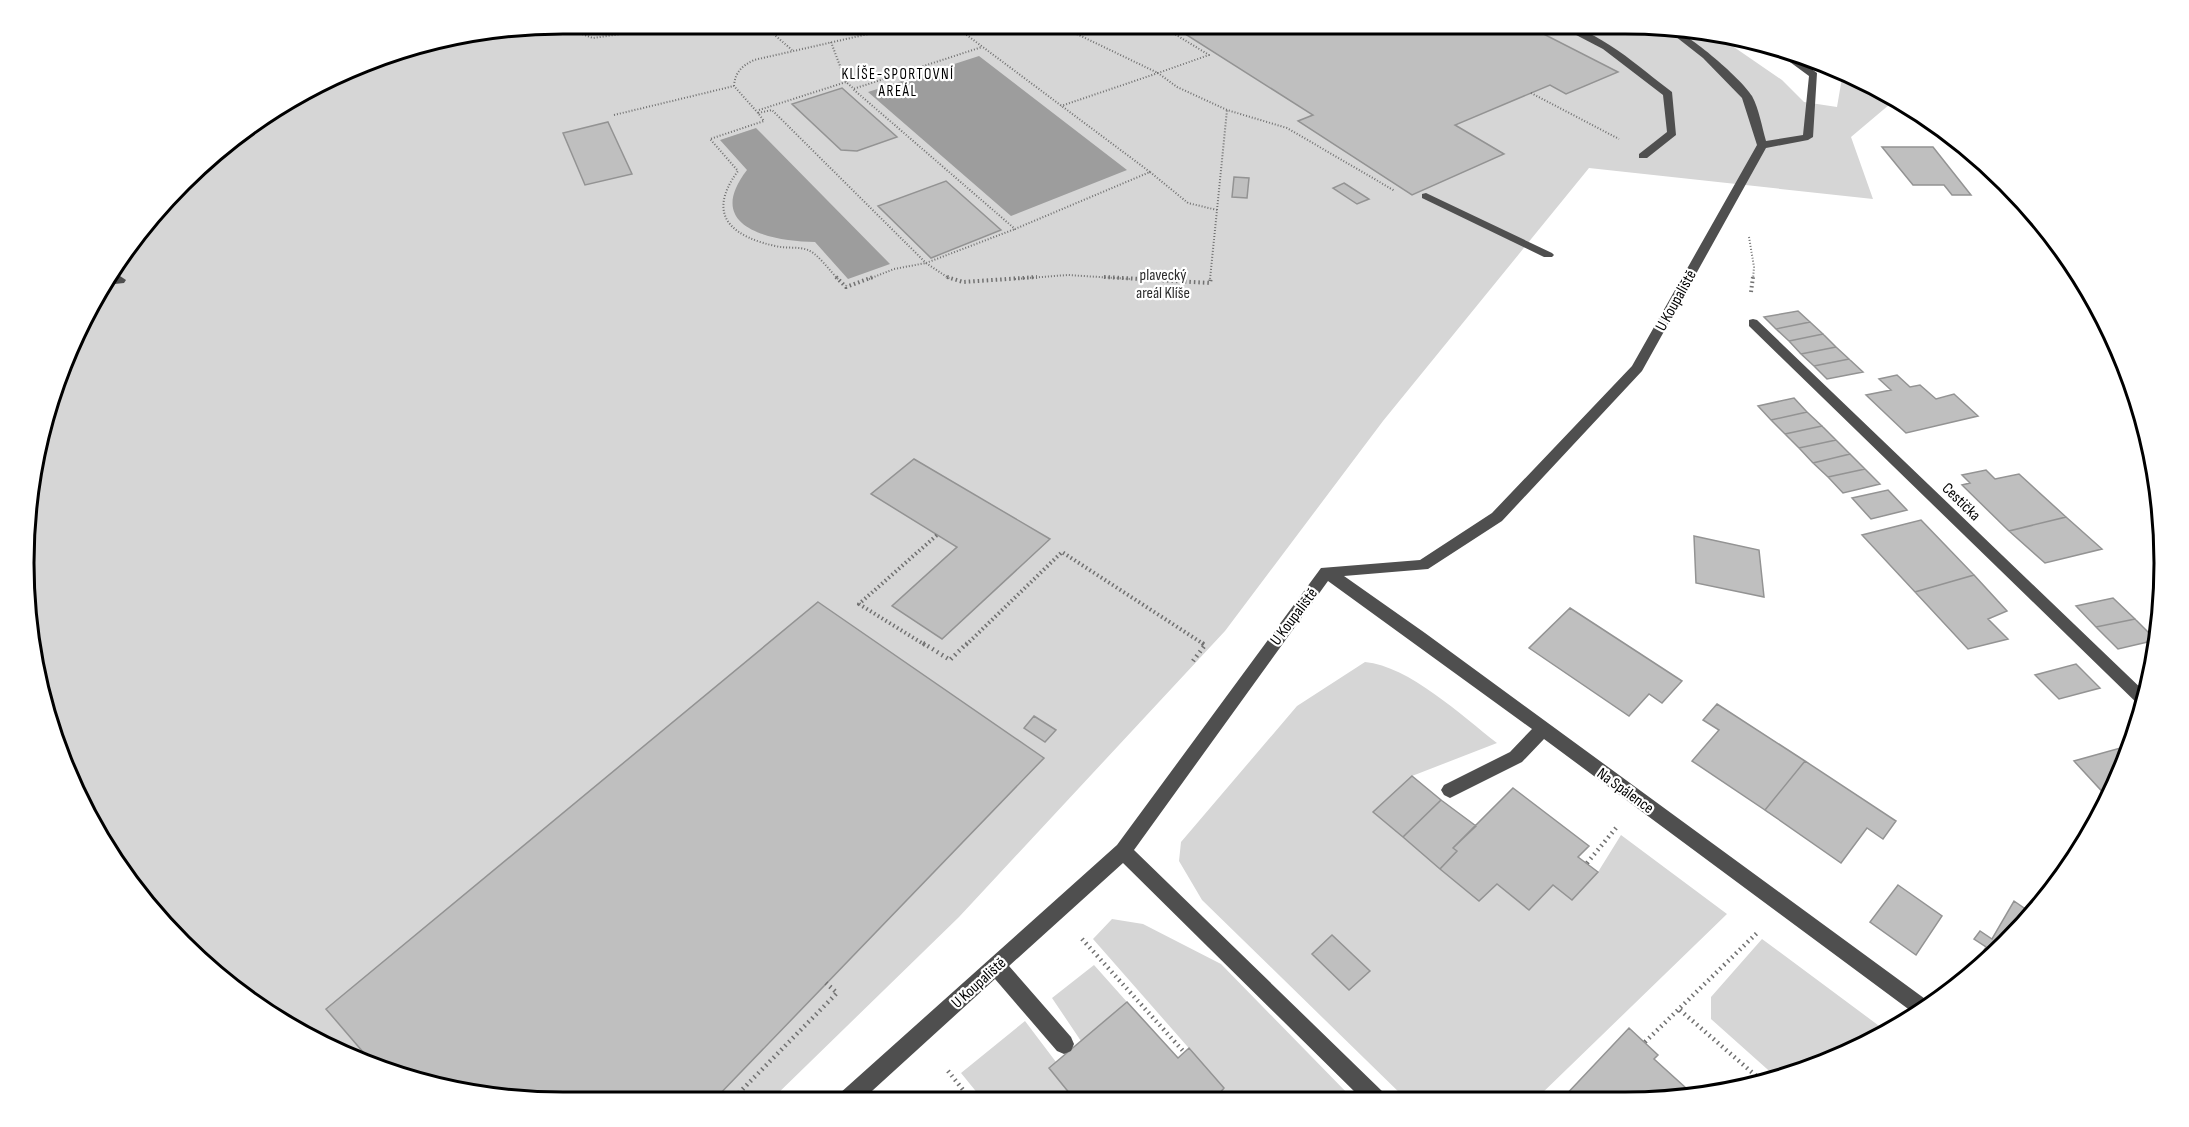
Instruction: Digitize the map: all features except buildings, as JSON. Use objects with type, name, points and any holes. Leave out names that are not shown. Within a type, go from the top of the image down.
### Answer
[{"type":"street","points":[[1580,34],[1606,47],[1668,94],[1672,133],[1645,154]]},
{"type":"street","points":[[1683,38],[1706,56],[1747,97],[1762,145],[1809,137],[1814,75],[1798,64]]},
{"type":"street","name":"U Koupaliště","points":[[856,1092],[1123,851],[1326,572],[1423,565],[1497,517],[1637,368],[1762,145]]},
{"type":"street","points":[[1426,196],[1548,255]]},
{"type":"street","name":"Cestička","points":[[1753,323],[2137,695]]},
{"type":"street","name":"Na Spálence","points":[[1326,572],[1917,1004]]},
{"type":"street","points":[[1450,790],[1516,757],[1543,729]]},
{"type":"street","points":[[1123,851],[1369,1092]]},
{"type":"street","points":[[996,965],[1064,1044]]},
{"type":"path","points":[[581,34],[592,38],[620,34]]},
{"type":"path","points":[[774,34],[793,50]]},
{"type":"path","points":[[868,34],[754,60],[739,68],[734,75],[734,86],[764,121],[710,139],[738,171],[723,193],[723,209],[736,230],[754,241],[783,249],[809,250],[846,288],[894,269],[926,262],[1015,229],[1150,172]]},
{"type":"path","points":[[965,34],[1150,172],[1180,199],[1198,209],[1217,210]]},
{"type":"path","points":[[1078,34],[1158,73],[1178,87],[1227,110],[1287,128],[1411,201],[1426,196]]},
{"type":"path","points":[[1061,106],[1209,55],[1175,34]]},
{"type":"path","points":[[831,42],[846,82],[1015,229]]},
{"type":"path","points":[[853,88],[982,47]]},
{"type":"path","points":[[758,112],[846,82]]},
{"type":"path","points":[[614,115],[734,86]]},
{"type":"path","points":[[1531,93],[1645,154]]},
{"type":"path","points":[[758,112],[772,110],[926,262],[952,280],[963,282],[1068,275],[1210,283],[1227,110]]},
{"type":"path","points":[[1726,208],[1748,235],[1754,267],[1748,310],[1753,323]]},
{"type":"path","points":[[937,535],[859,604],[950,660],[1062,552],[1205,645],[1193,661]]},
{"type":"path","points":[[1587,863],[1618,825]]},
{"type":"path","points":[[1645,1042],[1760,929]]},
{"type":"path","points":[[1083,939],[1184,1052]]},
{"type":"path","points":[[740,1092],[837,993],[826,983]]},
{"type":"path","points":[[1680,1010],[1756,1076]]},
{"type":"path","points":[[948,1071],[965,1092]]},
{"type":"green space","name":"plavecký areál Klíše","points":[[564,34],[1625,34],[1695,39],[1732,46],[1782,80],[1804,102],[1837,107],[1841,81],[1889,105],[1851,137],[1873,199],[1589,168],[1383,421],[1225,631],[959,917],[779,1092],[529,1091],[494,1088],[427,1074],[361,1052],[299,1022],[241,983],[189,938],[144,886],[124,857],[105,828],[75,766],[63,734],[45,667],[39,633],[34,564],[39,494],[45,460],[63,393],[75,361],[105,299],[124,270],[144,241],[189,189],[241,144],[270,124],[299,105],[361,75],[393,63],[460,45],[494,39]]},
{"type":"green space","points":[[1365,662],[1382,666],[1417,682],[1497,743],[1412,776],[1374,812],[1479,901],[1497,884],[1529,910],[1553,885],[1572,900],[1598,872],[1621,835],[1727,914],[1543,1092],[1399,1092],[1202,900],[1179,861],[1181,842],[1297,706]]},
{"type":"green space","points":[[1112,919],[1143,924],[1221,964],[1346,1092],[1220,1092],[1223,1087],[1093,939]]},
{"type":"green space","points":[[1762,939],[1880,1027],[1828,1052],[1770,1072],[1711,1019],[1711,997]]},
{"type":"green space","points":[[1094,965],[1127,1002],[1081,1041],[1052,998]]},
{"type":"green space","points":[[1025,1021],[1056,1062],[1049,1068],[1068,1092],[976,1092],[961,1073]]},
{"type":"shaded area","points":[[979,56],[1127,170],[1011,216],[868,92]]},
{"type":"shaded area","points":[[756,128],[890,264],[848,279],[815,242],[762,234],[747,227],[737,218],[733,205],[735,189],[747,170],[720,140]]},
{"type":"district","name":"KLÍŠE-SPORTOVNÍ AREÁL","points":[[898,82]]}]
